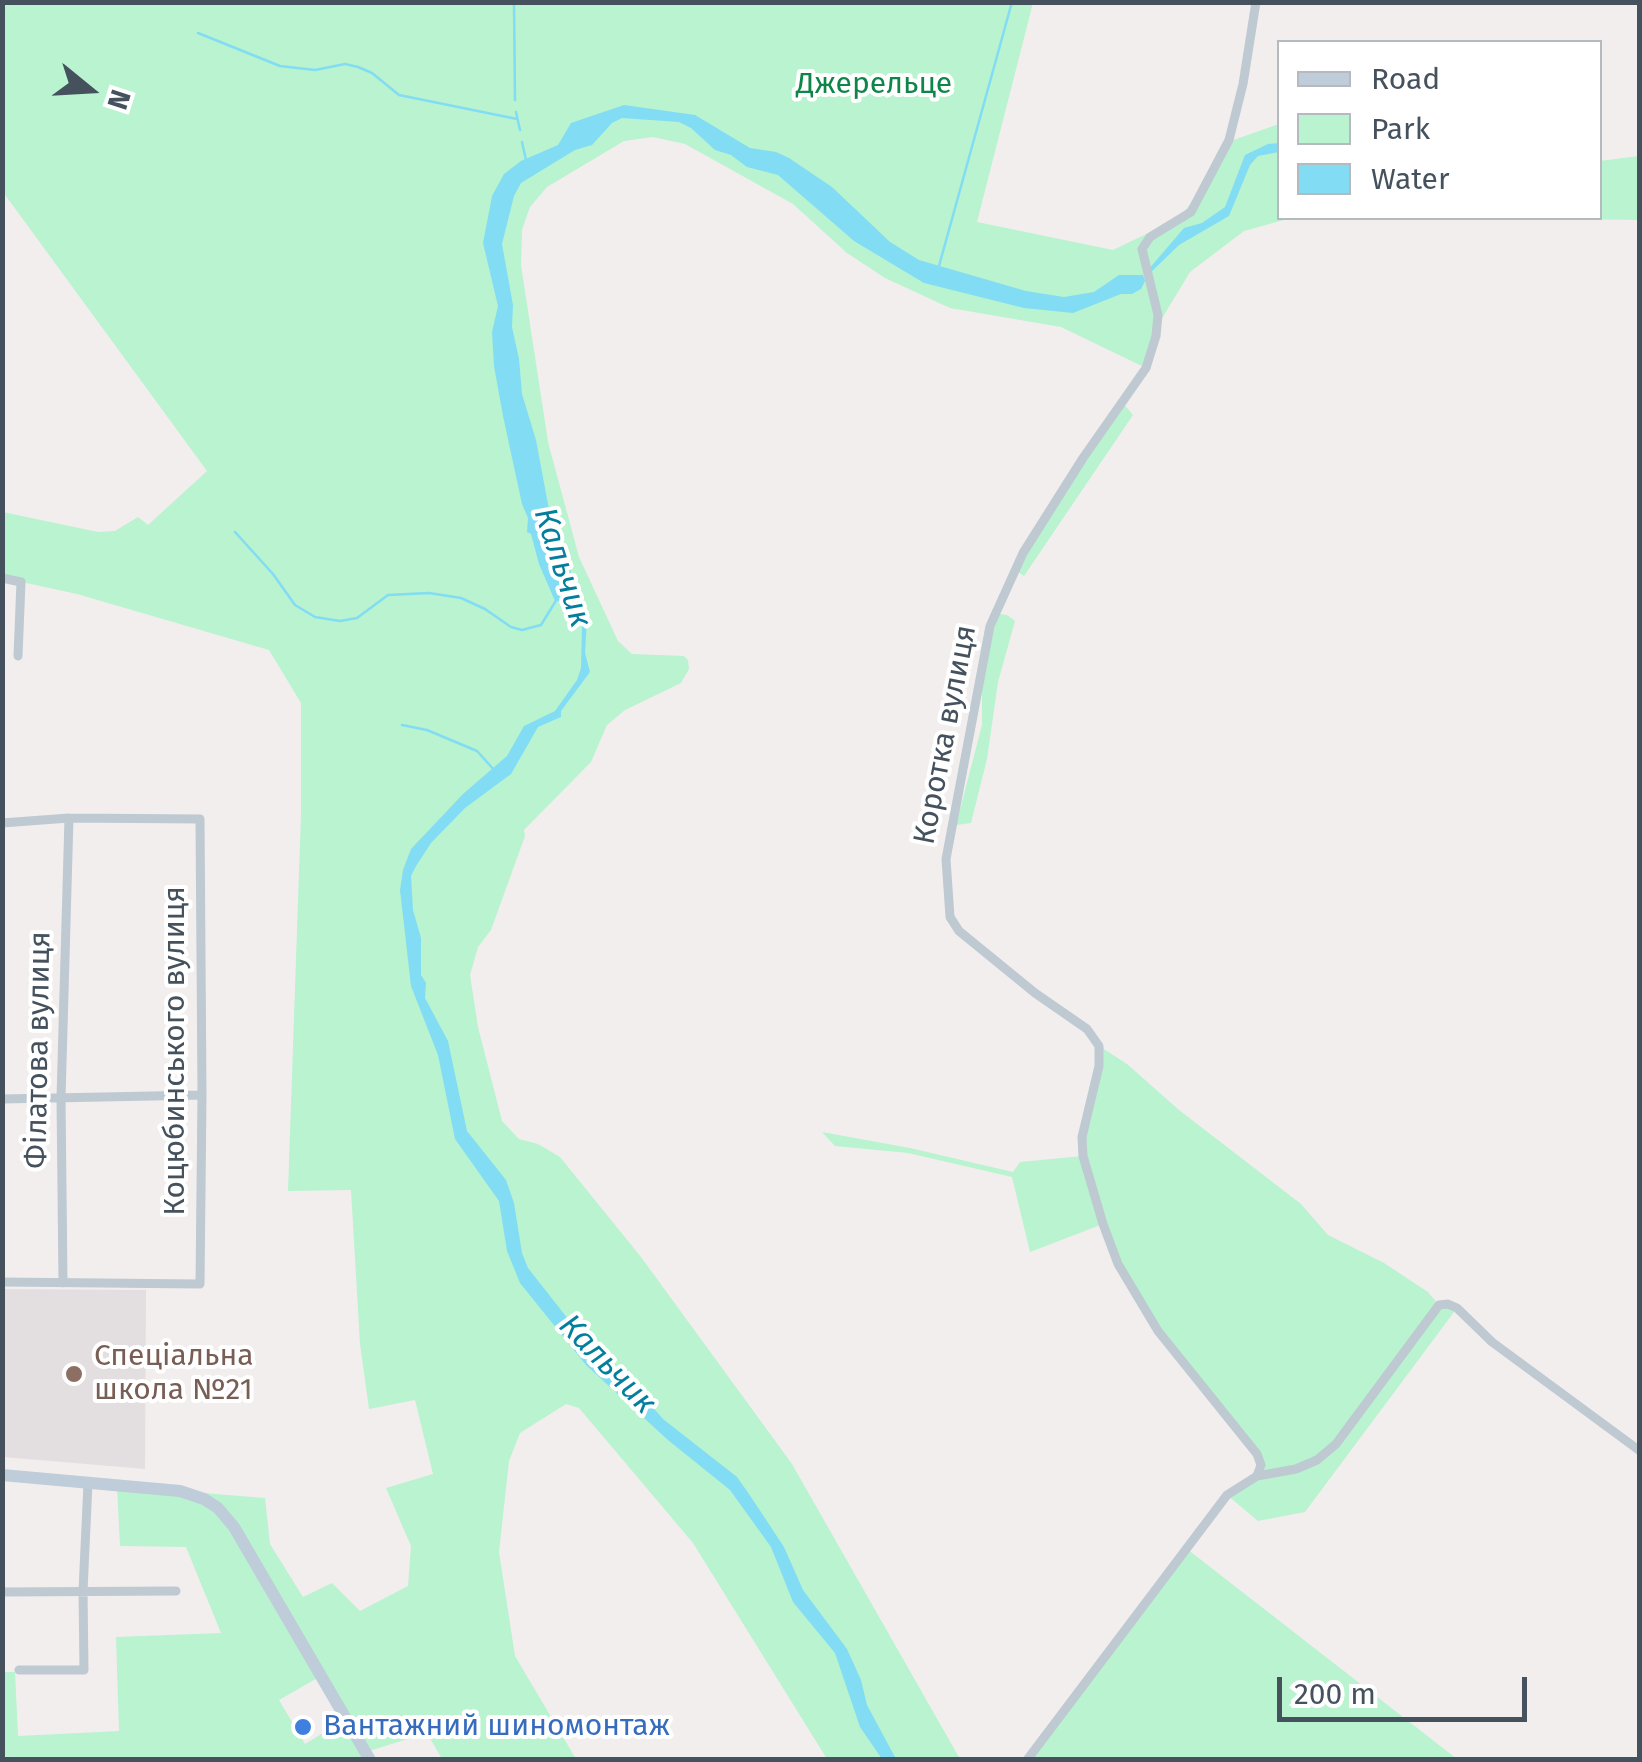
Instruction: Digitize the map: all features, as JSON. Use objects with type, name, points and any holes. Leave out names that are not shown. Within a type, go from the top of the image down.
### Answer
[{"type":"main road","points":[[2,1476],[180,1491],[211,1503],[234,1527],[370,1760]]},
{"type":"street","name":"Коротка вулиця","points":[[1256,2],[1228,140],[1191,212],[1145,243],[1141,254],[1158,325],[1146,368],[1023,553],[990,626],[977,682],[966,767],[948,838],[946,900],[950,917],[960,931],[1094,1036],[1100,1056],[1082,1137],[1103,1224],[1118,1264],[1158,1331],[1258,1454],[1257,1476]]},
{"type":"street","points":[[2,578],[21,582],[18,656]]},
{"type":"street","points":[[2,824],[69,818]]},
{"type":"street","name":"Коцюбинського вулиця","points":[[63,1283],[200,1284],[200,818],[69,818]]},
{"type":"street","name":"Філатова вулиця","points":[[63,1283],[62,1098],[69,818]]},
{"type":"street","points":[[2,1099],[202,1095]]},
{"type":"street","points":[[2,1282],[63,1283]]},
{"type":"street","points":[[1027,1760],[1227,1496],[1257,1476],[1307,1464],[1336,1444],[1438,1306],[1448,1304],[1457,1308],[1492,1342],[1640,1451]]},
{"type":"street","points":[[19,1670],[84,1670],[82,1591],[88,1483]]},
{"type":"street","points":[[2,1592],[176,1591]]},
{"type":"shaded area","name":"Спеціальна школа №21","points":[[3,1289],[146,1290],[145,1469],[3,1457]]},
{"type":"green space","name":"Джерельце","points":[[3,3],[1033,3],[977,222],[1113,250],[1184,212],[1225,143],[1277,125],[1277,220],[1284,220],[1244,231],[1190,272],[1158,325],[1146,368],[1061,327],[950,308],[885,278],[847,253],[793,204],[685,144],[653,137],[624,141],[547,187],[530,207],[522,230],[521,265],[548,442],[579,557],[618,641],[632,654],[684,656],[689,669],[681,683],[625,710],[607,725],[591,762],[524,830],[491,930],[478,947],[470,975],[478,1027],[502,1121],[519,1139],[538,1144],[560,1157],[641,1257],[792,1464],[960,1759],[827,1759],[693,1543],[579,1408],[566,1404],[520,1433],[509,1461],[499,1552],[515,1656],[576,1759],[442,1759],[427,1733],[366,1752],[370,1759],[3,1759],[3,1672],[15,1672],[18,1736],[119,1731],[116,1637],[221,1633],[186,1547],[120,1546],[117,1486],[265,1498],[270,1544],[303,1597],[332,1583],[360,1611],[408,1586],[411,1546],[386,1488],[433,1474],[415,1400],[369,1409],[360,1344],[351,1190],[288,1191],[301,703],[269,650],[77,594],[3,578],[3,512],[98,532],[115,531],[138,517],[148,525],[207,471],[3,192]],"holes":[[[321,1676],[346,1719],[305,1744],[279,1700]]]},
{"type":"green space","points":[[1639,156],[1639,220],[1602,219],[1602,161]]},
{"type":"green space","points":[[1123,403],[1133,415],[1024,576],[1015,570]]},
{"type":"green space","points":[[1000,614],[1015,621],[998,682],[987,759],[971,823],[956,825],[982,725],[987,643]]},
{"type":"green space","points":[[1099,1046],[1127,1064],[1179,1110],[1301,1204],[1328,1235],[1384,1263],[1428,1292],[1439,1305],[1457,1308],[1305,1512],[1258,1521],[1227,1495],[1257,1476],[1261,1465],[1138,1298],[1103,1224],[1030,1252],[1012,1177],[908,1153],[835,1146],[822,1132],[1013,1172],[1020,1162],[1083,1156]]},
{"type":"green space","points":[[1187,1549],[1457,1759],[1027,1760]]},
{"type":"water","name":"Кальчик","points":[[624,105],[695,115],[750,148],[789,158],[832,187],[890,242],[919,260],[1026,291],[1064,297],[1094,292],[1119,275],[1143,275],[1145,281],[1132,294],[1121,294],[1073,313],[1024,308],[924,283],[854,241],[778,175],[747,167],[731,155],[715,150],[679,122],[622,118],[592,145],[575,150],[521,183],[502,244],[522,394],[536,440],[553,531],[587,619],[585,653],[590,672],[561,711],[561,717],[538,727],[511,774],[465,808],[431,843],[416,866],[411,876],[413,910],[421,938],[425,998],[448,1041],[467,1131],[506,1180],[528,1268],[594,1352],[627,1378],[663,1419],[737,1477],[784,1547],[803,1590],[847,1649],[867,1705],[896,1759],[882,1759],[860,1727],[835,1653],[793,1602],[771,1547],[730,1490],[586,1365],[520,1283],[507,1251],[499,1201],[455,1139],[438,1055],[411,986],[400,890],[411,849],[463,794],[507,756],[524,726],[555,711],[581,668],[582,626],[570,605],[555,601],[539,564],[531,534],[527,532],[528,518],[503,416],[492,332],[498,306],[483,243],[492,196],[504,174],[521,161],[558,145],[571,123]]},
{"type":"water","points":[[1277,143],[1277,152],[1258,156],[1250,165],[1229,216],[1179,245],[1149,274],[1148,270],[1184,228],[1202,223],[1225,207],[1245,155]]},
{"type":"waterway","points":[[514,2],[515,100]]},
{"type":"waterway","points":[[939,266],[1012,2]]},
{"type":"waterway","points":[[198,33],[280,66],[315,70],[345,64],[372,73],[399,95],[517,119]]},
{"type":"waterway","points":[[516,112],[520,130]]},
{"type":"waterway","points":[[522,142],[526,160]]},
{"type":"waterway","name":"Кальчик","points":[[235,532],[295,605],[315,617],[340,621],[357,618],[388,595],[429,593],[461,598],[522,630],[541,625],[557,599]]},
{"type":"waterway","points":[[402,725],[427,730],[477,751],[496,772]]},
{"type":"place","name":"Спеціальна школа №21","points":[[74,1374]]},
{"type":"place","name":"Вантажний шиномонтаж","points":[[303,1727]]}]
